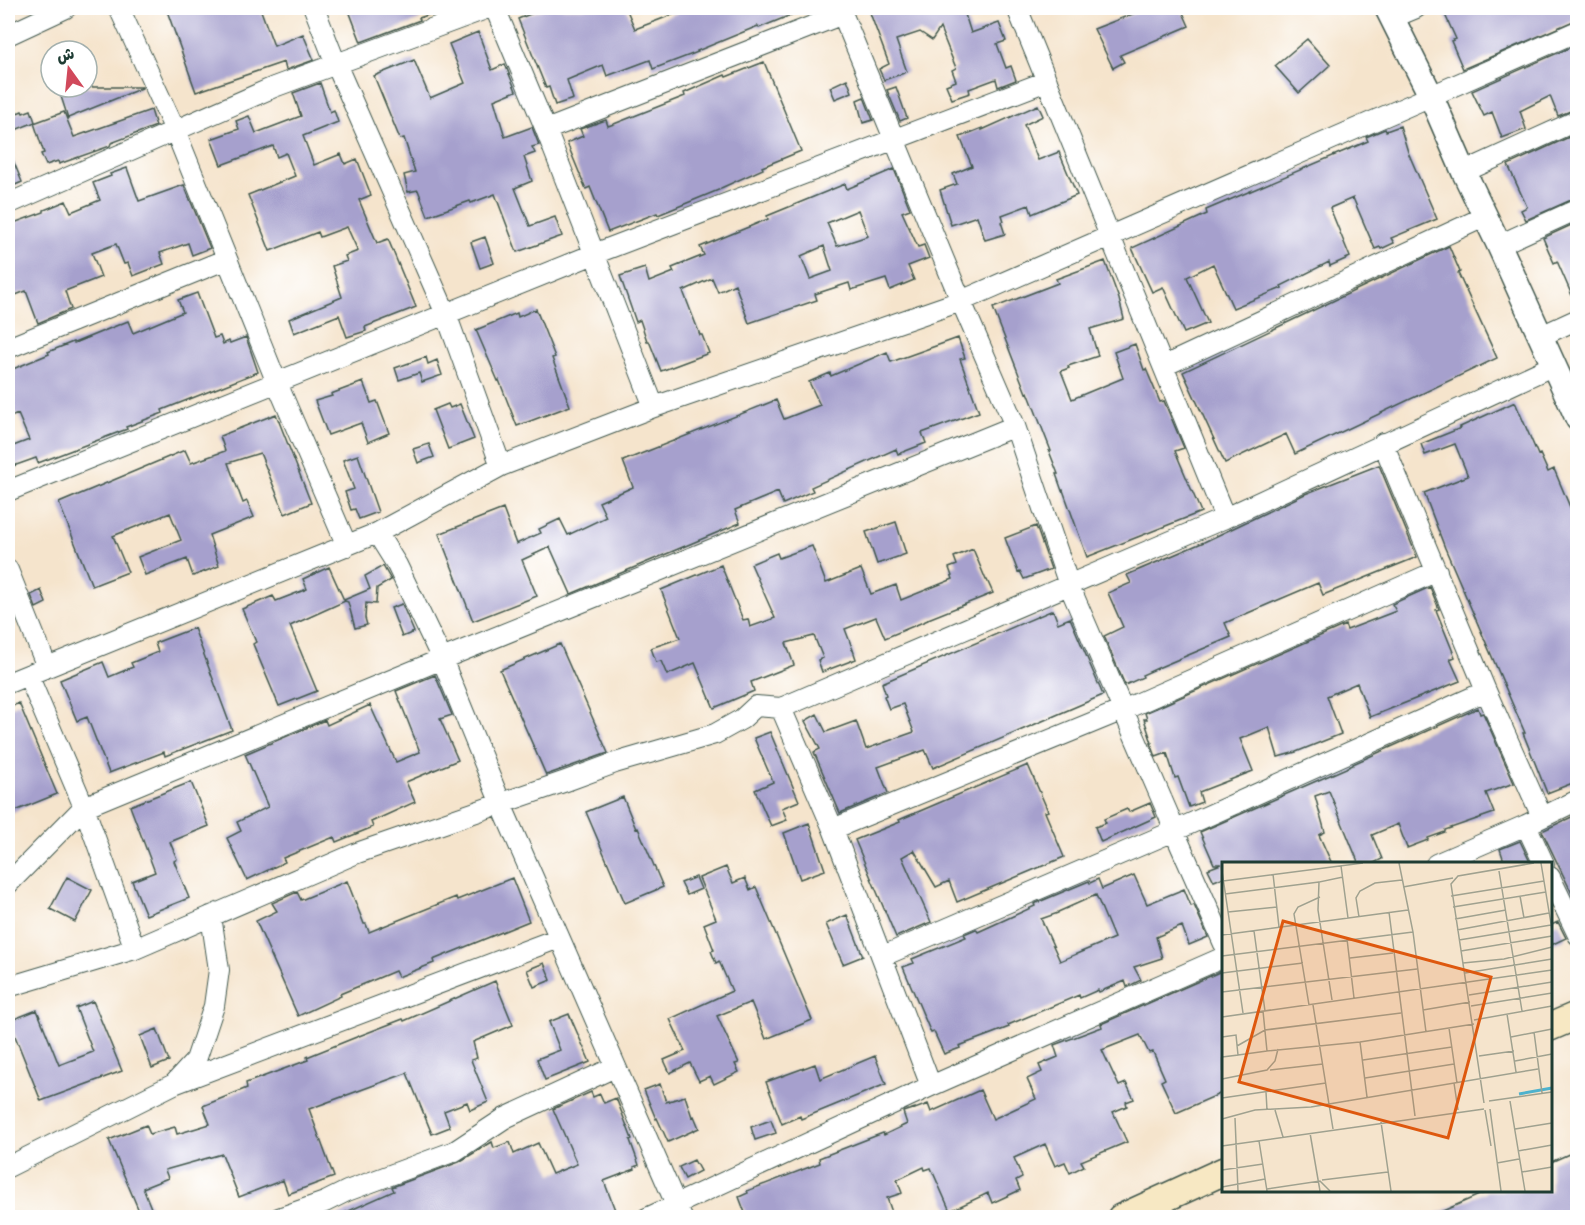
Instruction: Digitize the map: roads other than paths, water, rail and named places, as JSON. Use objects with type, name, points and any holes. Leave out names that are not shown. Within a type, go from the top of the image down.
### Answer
[{"type":"main road","points":[[1552,1027],[1578,1015]]},
{"type":"main road","points":[[1121,1218],[1222,1173]]},
{"type":"street","points":[[8,35],[66,8]]},
{"type":"street","points":[[119,8],[176,130],[277,383],[347,546]]},
{"type":"street","points":[[314,8],[336,64],[446,314],[501,466]]},
{"type":"street","points":[[8,204],[274,87],[488,8]]},
{"type":"street","points":[[495,8],[546,130],[654,407]]},
{"type":"street","points":[[1017,8],[1225,518]]},
{"type":"street","points":[[1416,8],[1390,13],[1431,96],[1578,419]]},
{"type":"street","points":[[546,130],[842,11],[1015,426],[1069,585],[1222,939]]},
{"type":"street","points":[[8,683],[347,546],[501,466],[654,407],[961,301],[1578,31]]},
{"type":"street","points":[[8,491],[594,254],[1047,81]]},
{"type":"street","points":[[1464,172],[1578,120]]},
{"type":"street","points":[[1499,244],[1578,208]]},
{"type":"street","points":[[1164,366],[1486,216]]},
{"type":"street","points":[[8,348],[227,259]]},
{"type":"street","points":[[1541,336],[1578,319]]},
{"type":"street","points":[[8,987],[135,949],[357,853],[615,763],[715,734],[742,719],[756,706],[782,708],[1225,518],[1554,364]]},
{"type":"street","points":[[8,884],[84,807],[442,658],[1015,426]]},
{"type":"street","points":[[1383,443],[1486,691],[1534,821],[1544,862]]},
{"type":"street","points":[[377,532],[397,566],[442,658],[501,804],[679,1211]]},
{"type":"street","points":[[8,570],[47,667]]},
{"type":"street","points":[[833,829],[1123,710],[1437,571]]},
{"type":"street","points":[[28,675],[84,807],[135,949]]},
{"type":"street","points":[[882,956],[1174,831],[1486,691]]},
{"type":"street","points":[[782,708],[833,829],[931,1086]]},
{"type":"street","points":[[1441,862],[1578,800]]},
{"type":"street","points":[[1552,879],[1578,935]]},
{"type":"street","points":[[174,1084],[196,1060],[214,1006],[219,970],[211,916]]},
{"type":"street","points":[[8,1167],[174,1084],[559,938]]},
{"type":"street","points":[[647,1218],[679,1211],[931,1086],[1222,958]]},
{"type":"street","points":[[279,1218],[454,1151],[505,1118],[615,1067]]}]
